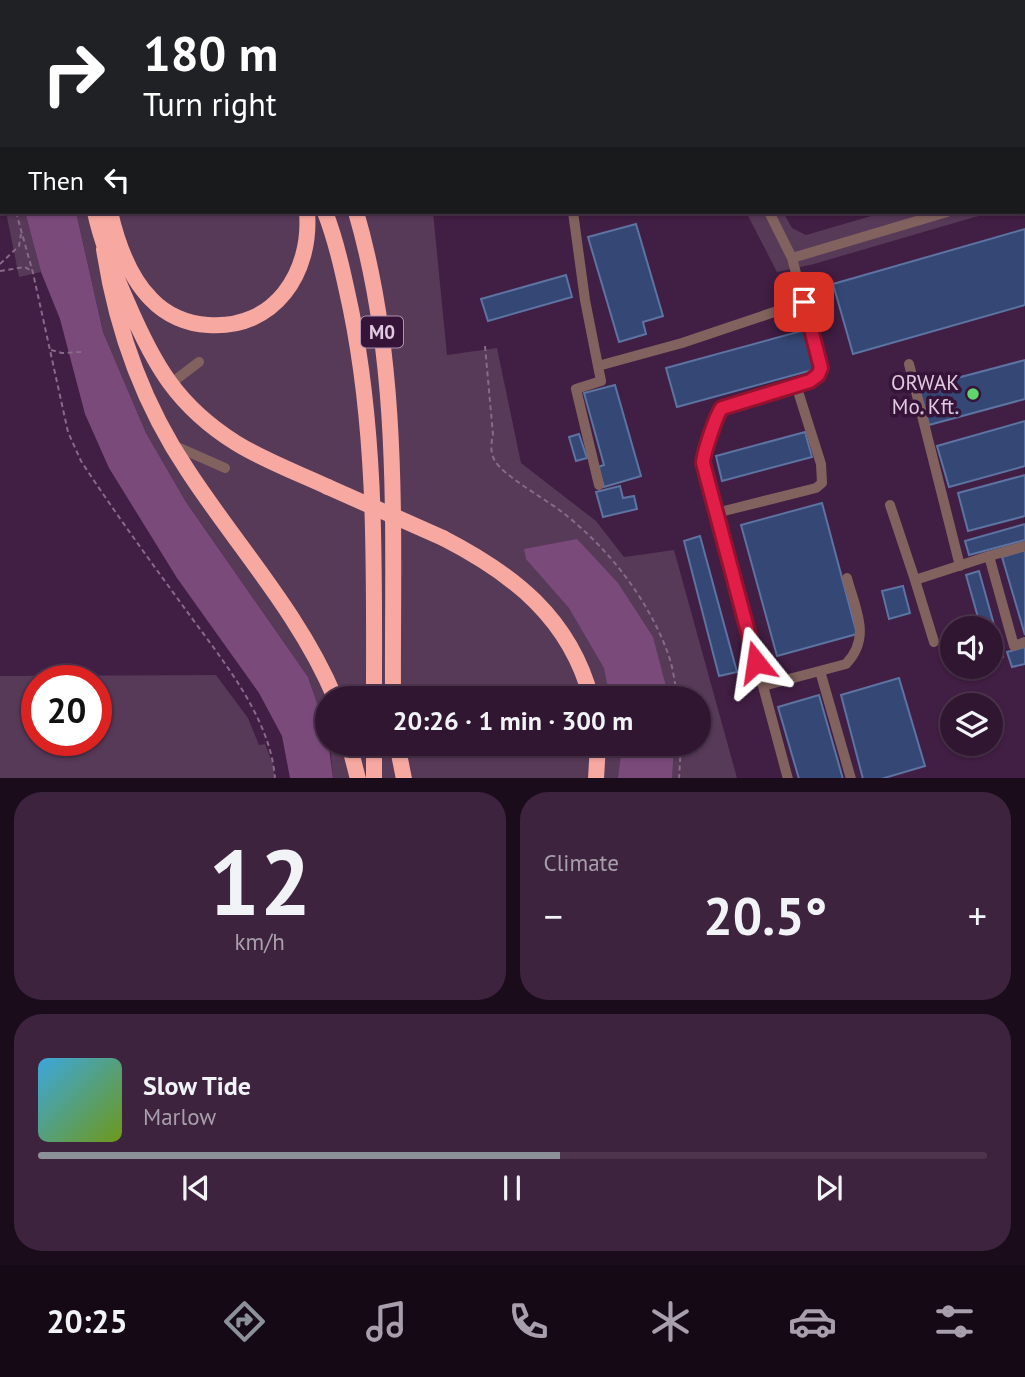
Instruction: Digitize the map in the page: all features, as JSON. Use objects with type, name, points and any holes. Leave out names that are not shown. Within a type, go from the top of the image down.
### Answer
[{"type":"highway","points":[[95,214],[110,291],[127,348],[151,407],[188,472],[286,609],[330,686]]},
{"type":"highway","points":[[110,214],[119,265],[131,312]]},
{"type":"highway","points":[[115,234],[143,290],[161,308],[171,315],[199,325],[227,325],[242,322],[268,309],[289,288],[303,261],[307,245],[307,214]]},
{"type":"highway","name":"M0","points":[[326,214],[344,278],[367,409],[374,549],[374,686]]},
{"type":"highway","name":"M0","points":[[356,214],[380,314],[386,363],[391,455],[393,686]]},
{"type":"highway","points":[[104,249],[146,348],[170,384],[200,416],[237,444],[443,538],[496,567],[533,598],[547,614],[572,649],[586,686]]},
{"type":"highway","points":[[352,756],[358,778]]},
{"type":"highway","points":[[374,756],[374,778]]},
{"type":"highway","points":[[393,778],[394,756]]},
{"type":"highway","points":[[398,756],[404,778]]},
{"type":"highway","points":[[596,778],[597,756]]},
{"type":"street","points":[[573,214],[585,300],[601,381],[576,389],[599,485]]},
{"type":"street","points":[[770,214],[793,258],[821,368],[818,375],[810,381],[722,408],[717,412],[712,437],[703,455],[703,463],[788,778]]},
{"type":"street","points":[[793,258],[940,214]]},
{"type":"street","points":[[598,366],[682,343],[804,302]]},
{"type":"street","points":[[170,384],[199,362]]},
{"type":"street","points":[[909,364],[960,566]]},
{"type":"street","points":[[716,513],[816,488],[821,483],[821,464],[796,385]]},
{"type":"street","points":[[171,444],[225,468]]},
{"type":"street","points":[[890,505],[934,642]]},
{"type":"street","points":[[915,580],[1025,546]]},
{"type":"street","points":[[989,556],[1014,646],[1025,642]]},
{"type":"street","points":[[763,687],[846,664],[859,647],[862,636],[847,578]]},
{"type":"street","points":[[820,671],[851,778]]},
{"type":"path","points":[[17,214],[33,273],[68,432],[81,461],[256,713],[274,762],[275,778]]},
{"type":"path","points":[[0,264],[19,246],[22,233]]},
{"type":"path","points":[[0,271],[25,267],[33,273]]},
{"type":"path","points":[[485,346],[494,460],[571,519],[606,554],[652,617],[668,653],[675,686]]},
{"type":"path","points":[[50,350],[62,353],[81,352]]},
{"type":"path","points":[[679,778],[680,756]]},
{"type":"shaded area","points":[[6,214],[26,214],[41,272],[19,277]]},
{"type":"shaded area","points":[[26,214],[76,214],[103,332],[146,433],[186,502],[308,677],[315,697],[315,756],[330,756],[333,778],[290,778],[282,736],[259,693],[177,578],[109,468],[85,414],[60,319],[41,272]]},
{"type":"shaded area","points":[[76,214],[433,214],[447,355],[497,348],[521,463],[596,521],[624,557],[674,550],[737,778],[333,778],[331,756],[711,756],[711,686],[315,686],[315,697],[308,677],[186,502],[146,433],[103,332]]},
{"type":"shaded area","points":[[747,214],[784,214],[792,228],[806,235],[878,214],[985,214],[814,264],[777,272]]},
{"type":"shaded area","points":[[577,539],[618,583],[653,637],[666,686],[608,686],[604,668],[569,608],[526,559],[524,549]]},
{"type":"shaded area","points":[[112,675],[216,675],[248,718],[259,745],[265,744],[274,767],[274,778],[0,778],[0,676],[21,676],[21,756],[112,756]]},
{"type":"shaded area","points":[[621,756],[673,756],[672,778],[618,778]]},
{"type":"building","points":[[636,224],[663,316],[643,322],[646,334],[619,342],[588,237]]},
{"type":"building","points":[[1025,229],[1025,305],[853,354],[833,284]]},
{"type":"building","points":[[566,275],[572,297],[488,321],[481,299]]},
{"type":"building","points":[[805,330],[816,369],[677,407],[666,368]]},
{"type":"building","name":"ORWAK Mo. Kft.","points":[[1025,360],[1025,399],[929,425],[919,388]]},
{"type":"building","points":[[615,385],[641,476],[604,487],[598,467],[604,465],[584,393]]},
{"type":"building","points":[[1025,421],[1025,466],[949,487],[937,446]]},
{"type":"building","points":[[805,432],[812,457],[722,481],[716,456]]},
{"type":"building","points":[[579,434],[587,458],[576,461],[569,437]]},
{"type":"building","points":[[1025,475],[1025,516],[968,531],[958,493]]},
{"type":"building","points":[[620,486],[623,498],[634,496],[637,509],[603,517],[596,492]]},
{"type":"building","points":[[822,503],[857,634],[777,656],[741,525]]},
{"type":"building","points":[[1025,524],[1025,540],[969,555],[965,541]]},
{"type":"building","points":[[700,536],[737,672],[719,676],[684,541]]},
{"type":"building","points":[[1025,550],[1025,635],[1002,557]]},
{"type":"building","points":[[979,571],[992,616],[978,616],[966,575]]},
{"type":"building","points":[[903,586],[910,613],[889,619],[882,591]]},
{"type":"building","points":[[1025,647],[1025,664],[1012,667],[1007,652]]},
{"type":"building","points":[[899,678],[925,766],[884,778],[863,778],[841,695]]},
{"type":"building","points":[[819,695],[843,778],[799,778],[778,707]]},
{"type":"place","name":"ORWAK Mo. Kft.","points":[[973,394]]},
{"type":"route","points":[[756,662],[703,455],[712,437],[717,412],[722,408],[810,381],[818,375],[821,368],[804,302]]}]
